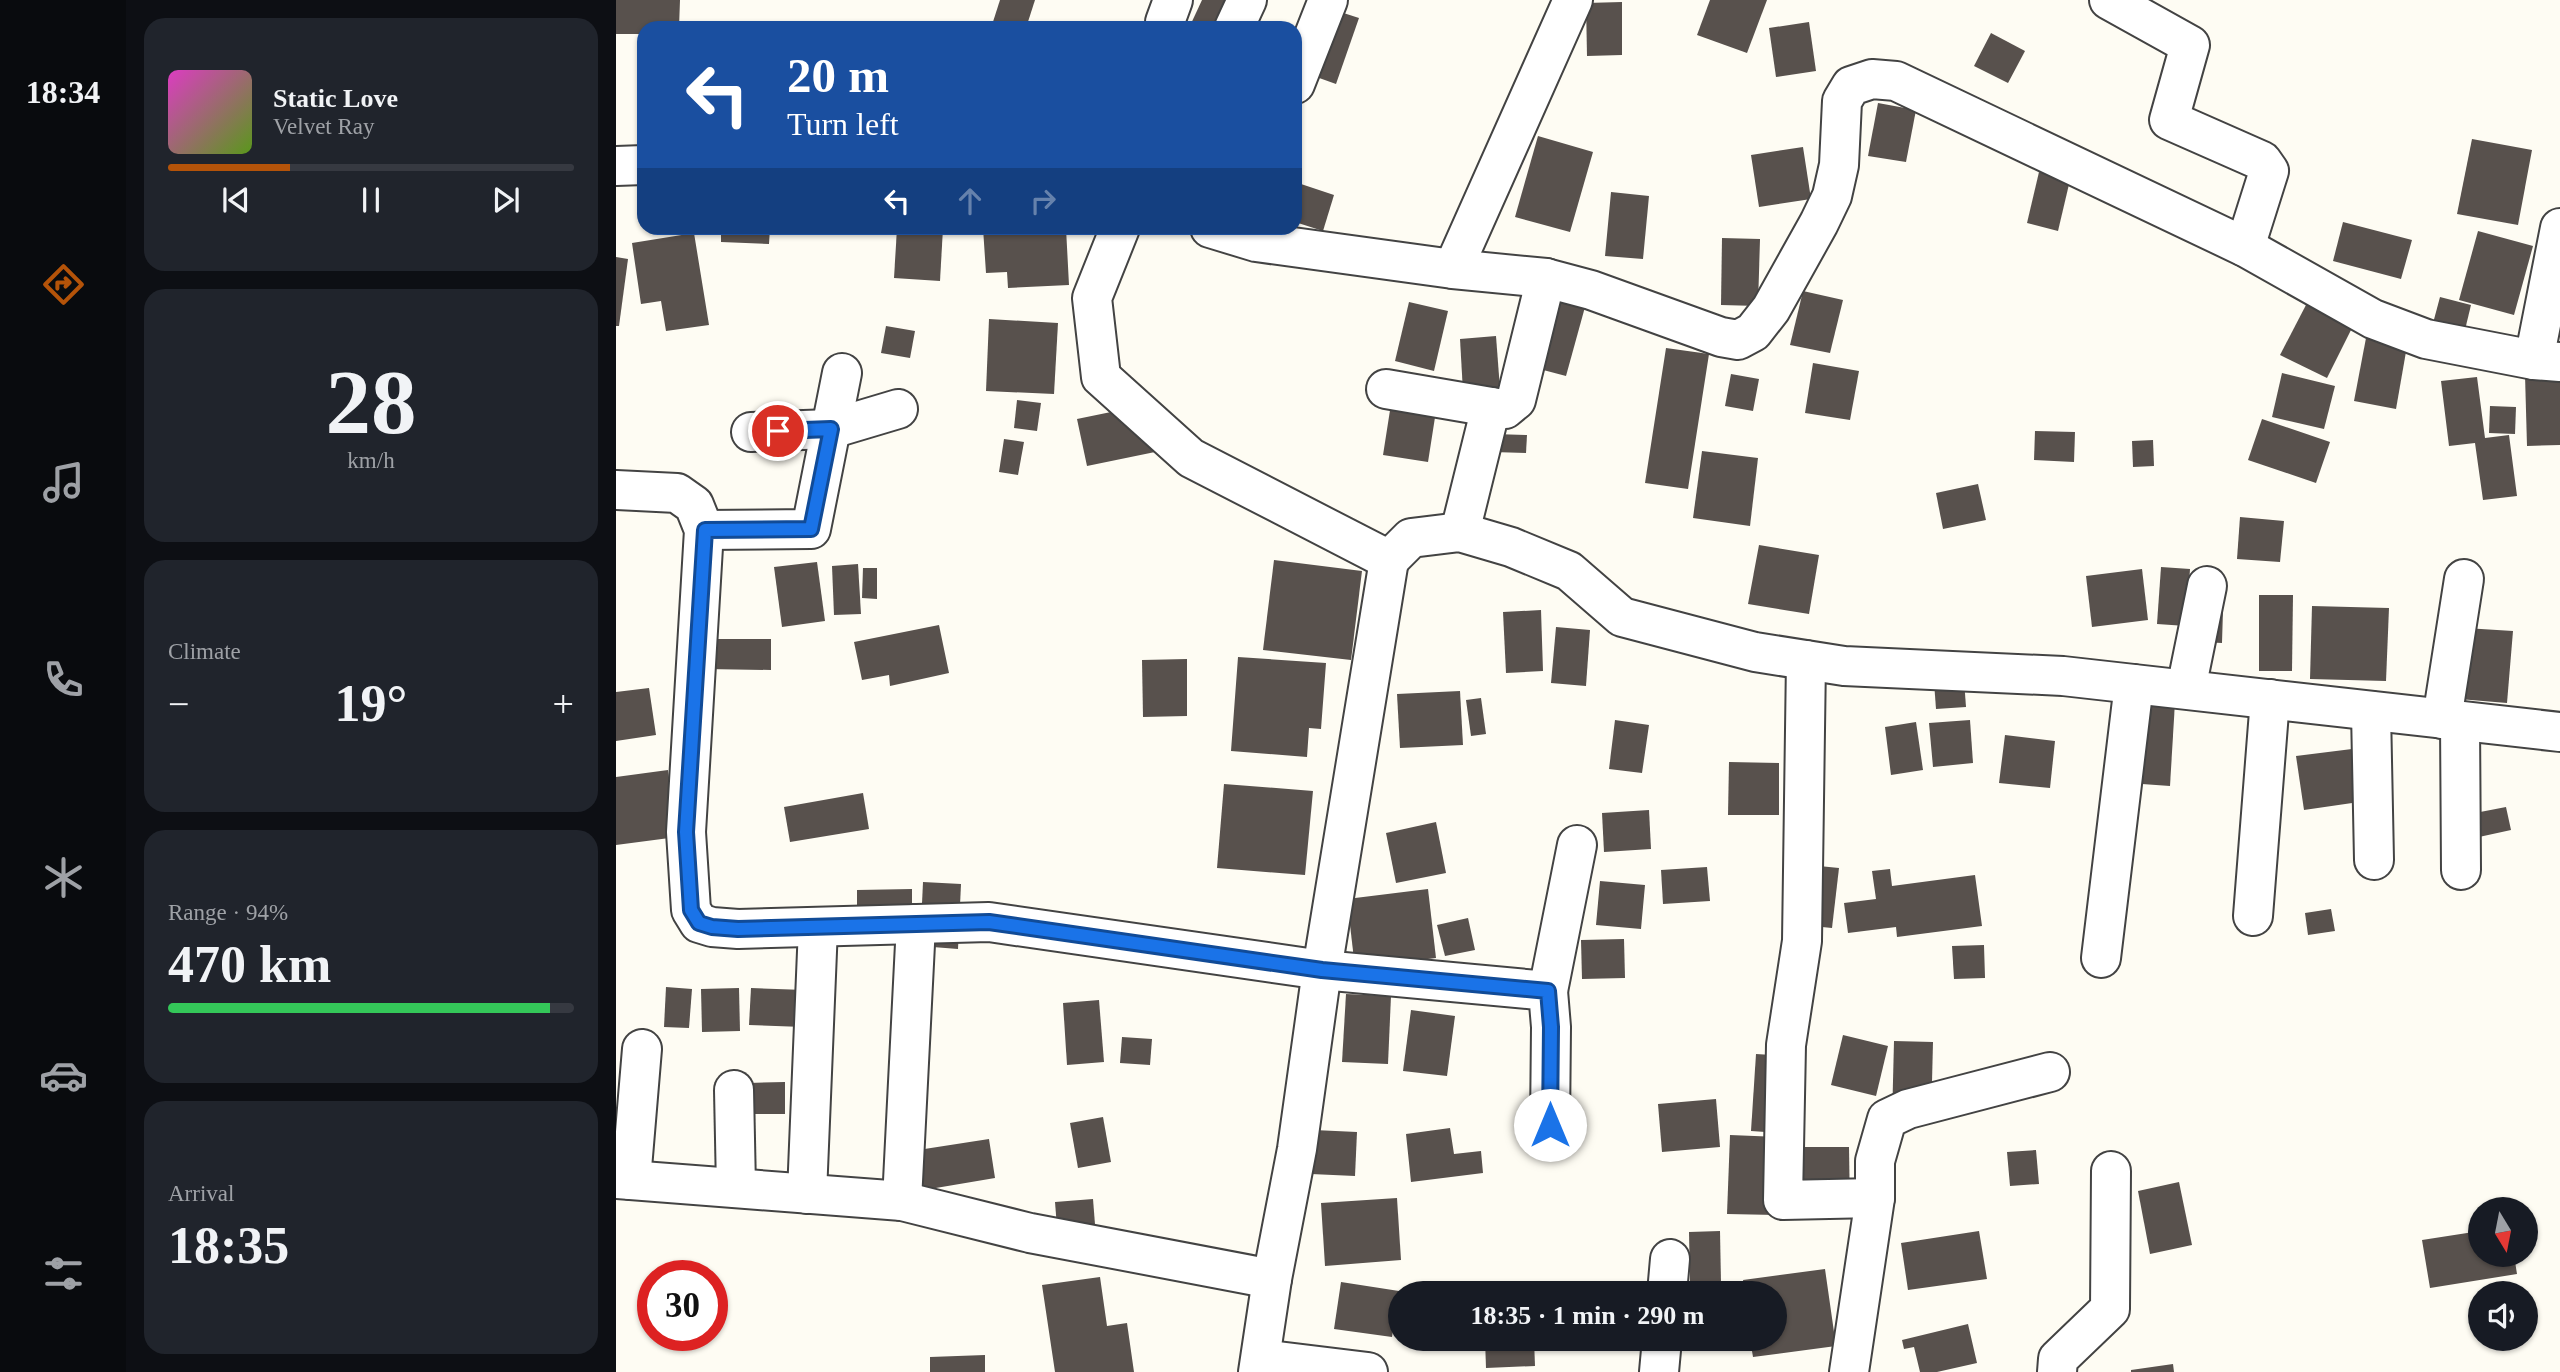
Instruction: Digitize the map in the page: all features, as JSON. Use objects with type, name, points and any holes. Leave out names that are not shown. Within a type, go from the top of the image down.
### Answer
[{"type":"street","points":[[1165,21],[1173,0]]},
{"type":"street","points":[[1237,21],[1247,0]]},
{"type":"street","points":[[1302,66],[1328,0]]},
{"type":"street","points":[[1454,269],[1573,0]]},
{"type":"street","points":[[2109,0],[2190,46],[2169,120],[2262,161],[2269,171],[2245,247]]},
{"type":"street","points":[[1232,235],[1255,242],[1454,269],[1546,278],[1591,290],[1721,337],[1738,340],[1753,332],[1771,309],[1832,196],[1839,165],[1842,101],[1851,86],[1872,79],[1896,81],[2245,247],[2372,319],[2426,338],[2547,361],[2560,228]]},
{"type":"street","points":[[616,166],[637,165]]},
{"type":"street","points":[[1117,235],[1092,298],[1101,377],[1191,458],[1389,559]]},
{"type":"street","points":[[1386,389],[1505,409],[1516,400],[1546,278]]},
{"type":"street","points":[[705,530],[811,529],[842,373]]},
{"type":"street","points":[[1460,533],[1490,407]]},
{"type":"street","points":[[751,432],[831,429],[898,409]]},
{"type":"street","points":[[616,490],[677,493],[694,505],[705,530],[686,832],[691,910],[699,923],[738,929],[989,922],[1322,970],[1548,991]]},
{"type":"street","points":[[1368,1372],[1259,1366],[1272,1279],[1297,1149],[1322,970],[1389,559],[1411,538],[1460,533],[1511,547],[1569,571],[1622,617],[1755,652],[1844,666],[2063,676],[2560,733]]},
{"type":"street","points":[[2461,870],[2451,721],[2464,579]]},
{"type":"street","points":[[2186,690],[2207,586]]},
{"type":"street","points":[[1806,660],[1802,941],[1786,1045],[1783,1200],[1875,1198]]},
{"type":"street","points":[[2101,958],[2134,684]]},
{"type":"street","points":[[2253,916],[2270,699]]},
{"type":"street","points":[[2371,711],[2374,860]]},
{"type":"street","points":[[1550,1125],[1551,1027],[1548,991],[1577,845]]},
{"type":"street","points":[[902,1201],[916,924]]},
{"type":"street","points":[[807,1194],[818,927]]},
{"type":"street","points":[[642,1049],[624,1180],[902,1201],[1030,1233],[1272,1279]]},
{"type":"street","points":[[1849,1372],[1875,1198],[1875,1161],[1887,1119],[1908,1109],[2050,1072]]},
{"type":"street","points":[[734,1090],[736,1188]]},
{"type":"street","points":[[2057,1372],[2058,1359],[2110,1309],[2112,1171]]},
{"type":"street","points":[[1660,1372],[1661,1351]]},
{"type":"building","points":[[616,0],[680,0],[679,21],[637,21],[637,34],[616,34]]},
{"type":"building","points":[[1000,0],[1035,0],[1028,21],[993,21]]},
{"type":"building","points":[[1202,0],[1234,0],[1232,21],[1192,21]]},
{"type":"building","points":[[1710,0],[1767,0],[1747,53],[1697,35]]},
{"type":"building","points":[[1622,2],[1622,55],[1587,56],[1586,3]]},
{"type":"building","points":[[1331,9],[1359,18],[1336,84],[1308,74]]},
{"type":"building","points":[[1809,22],[1816,71],[1776,77],[1769,28]]},
{"type":"building","points":[[1991,33],[2025,51],[2008,83],[1974,66]]},
{"type":"building","points":[[1878,103],[1916,110],[1906,162],[1868,156]]},
{"type":"building","points":[[1538,136],[1593,152],[1570,232],[1515,217]]},
{"type":"building","points":[[2472,139],[2532,150],[2518,225],[2457,214]]},
{"type":"building","points":[[1803,147],[1811,199],[1759,207],[1751,155]]},
{"type":"building","points":[[2039,172],[2070,180],[2058,231],[2027,223]]},
{"type":"building","points":[[1302,184],[1334,195],[1323,231],[1302,224]]},
{"type":"building","points":[[1611,192],[1649,196],[1643,259],[1605,256]]},
{"type":"building","points":[[2343,222],[2412,240],[2401,279],[2333,261]]},
{"type":"building","points":[[2478,231],[2533,246],[2514,315],[2459,300]]},
{"type":"building","points":[[694,235],[709,325],[666,331],[661,301],[641,304],[632,243]]},
{"type":"building","points":[[721,235],[770,235],[769,244],[721,242]]},
{"type":"building","points":[[897,235],[943,235],[940,281],[894,278]]},
{"type":"building","points":[[983,235],[1066,235],[1069,285],[1008,288],[1007,272],[986,273]]},
{"type":"building","points":[[1722,238],[1760,239],[1758,306],[1721,305]]},
{"type":"building","points":[[616,257],[628,259],[619,326],[616,326]]},
{"type":"building","points":[[1803,291],[1843,300],[1830,353],[1790,345]]},
{"type":"building","points":[[1547,297],[1585,307],[1566,376],[1528,366]]},
{"type":"building","points":[[2440,297],[2471,305],[2464,334],[2432,327]]},
{"type":"building","points":[[1409,302],[1448,311],[1434,371],[1395,361]]},
{"type":"building","points":[[2307,303],[2353,326],[2327,378],[2280,355]]},
{"type":"building","points":[[989,319],[1058,323],[1054,394],[986,391]]},
{"type":"building","points":[[886,326],[915,331],[910,358],[881,353]]},
{"type":"building","points":[[1496,336],[1500,389],[1463,392],[1460,339]]},
{"type":"building","points":[[2366,338],[2407,346],[2396,409],[2354,401]]},
{"type":"building","points":[[1666,348],[1709,354],[1688,489],[1645,483]]},
{"type":"building","points":[[1813,363],[1859,371],[1850,420],[1805,413]]},
{"type":"building","points":[[2282,373],[2335,386],[2324,429],[2272,417]]},
{"type":"building","points":[[1731,374],[1759,379],[1753,411],[1725,406]]},
{"type":"building","points":[[2560,374],[2560,445],[2527,446],[2525,375]]},
{"type":"building","points":[[2477,377],[2485,438],[2509,435],[2517,496],[2483,500],[2475,443],[2449,446],[2441,381]]},
{"type":"building","points":[[1017,400],[1041,403],[1037,431],[1014,428]]},
{"type":"building","points":[[1391,404],[1436,411],[1428,462],[1383,455]]},
{"type":"building","points":[[1145,405],[1155,452],[1087,466],[1077,419]]},
{"type":"building","points":[[2490,406],[2516,407],[2515,434],[2489,433]]},
{"type":"building","points":[[2262,419],[2330,442],[2316,483],[2248,460]]},
{"type":"building","points":[[2035,431],[2075,432],[2074,462],[2034,460]]},
{"type":"building","points":[[1494,434],[1527,435],[1526,453],[1493,452]]},
{"type":"building","points":[[1004,439],[1024,442],[1018,475],[999,472]]},
{"type":"building","points":[[2153,440],[2154,466],[2133,467],[2132,441]]},
{"type":"building","points":[[1702,451],[1758,458],[1750,526],[1693,518]]},
{"type":"building","points":[[1978,484],[1986,520],[1943,529],[1936,493]]},
{"type":"building","points":[[2240,517],[2284,521],[2280,562],[2237,559]]},
{"type":"building","points":[[1759,545],[1819,555],[1809,614],[1748,604]]},
{"type":"building","points":[[1274,560],[1362,571],[1351,660],[1263,650]]},
{"type":"building","points":[[817,562],[825,621],[782,627],[774,567]]},
{"type":"building","points":[[858,564],[861,614],[834,615],[832,566]]},
{"type":"building","points":[[2161,567],[2190,569],[2186,626],[2157,624]]},
{"type":"building","points":[[863,568],[877,568],[877,599],[862,598]]},
{"type":"building","points":[[2142,569],[2148,620],[2092,627],[2086,576]]},
{"type":"building","points":[[2259,595],[2293,595],[2292,671],[2259,671]]},
{"type":"building","points":[[2312,606],[2389,608],[2386,681],[2310,679]]},
{"type":"building","points":[[2202,609],[2223,610],[2222,643],[2201,642]]},
{"type":"building","points":[[1541,610],[1543,671],[1506,673],[1503,612]]},
{"type":"building","points":[[939,625],[949,673],[890,686],[889,675],[862,680],[854,642]]},
{"type":"building","points":[[1556,627],[1590,630],[1586,686],[1551,683]]},
{"type":"building","points":[[2465,628],[2513,631],[2507,703],[2459,699]]},
{"type":"building","points":[[706,639],[771,639],[771,670],[706,669]]},
{"type":"building","points":[[1238,657],[1326,663],[1321,729],[1309,728],[1307,757],[1231,751]]},
{"type":"building","points":[[1187,659],[1187,716],[1143,717],[1142,660]]},
{"type":"building","points":[[1964,680],[1966,707],[1936,709],[1934,682]]},
{"type":"building","points":[[649,688],[656,735],[616,741],[616,692]]},
{"type":"building","points":[[1460,691],[1463,745],[1400,748],[1397,694]]},
{"type":"building","points":[[1481,698],[1486,734],[1471,736],[1466,700]]},
{"type":"building","points":[[2134,699],[2175,702],[2170,786],[2128,783]]},
{"type":"building","points":[[1615,720],[1649,725],[1642,773],[1609,769]]},
{"type":"building","points":[[1970,720],[1973,763],[1933,767],[1929,723]]},
{"type":"building","points":[[1916,722],[1923,770],[1891,775],[1885,727]]},
{"type":"building","points":[[2005,735],[2055,741],[2050,788],[1999,783]]},
{"type":"building","points":[[2352,749],[2359,802],[2304,810],[2296,756]]},
{"type":"building","points":[[1729,762],[1779,763],[1779,815],[1728,815]]},
{"type":"building","points":[[668,770],[677,837],[616,845],[616,777]]},
{"type":"building","points":[[1224,784],[1313,791],[1305,875],[1217,868]]},
{"type":"building","points":[[863,793],[869,829],[790,842],[784,807]]},
{"type":"building","points":[[2506,807],[2511,830],[2479,837],[2475,813]]},
{"type":"building","points":[[1649,810],[1651,849],[1604,852],[1602,813]]},
{"type":"building","points":[[1436,822],[1446,873],[1396,883],[1386,833]]},
{"type":"building","points":[[1789,863],[1839,868],[1832,928],[1782,923]]},
{"type":"building","points":[[1707,867],[1710,901],[1663,904],[1661,870]]},
{"type":"building","points":[[1890,869],[1892,886],[1975,875],[1982,926],[1897,937],[1896,927],[1848,933],[1844,903],[1876,899],[1872,871]]},
{"type":"building","points":[[1600,881],[1645,885],[1641,929],[1596,925]]},
{"type":"building","points":[[923,882],[961,884],[958,949],[920,946]]},
{"type":"building","points":[[912,889],[912,934],[857,935],[857,890]]},
{"type":"building","points":[[1428,889],[1436,958],[1355,968],[1347,899]]},
{"type":"building","points":[[2331,909],[2335,931],[2308,935],[2305,913]]},
{"type":"building","points":[[1468,918],[1475,950],[1445,956],[1437,925]]},
{"type":"building","points":[[1624,939],[1625,978],[1582,979],[1581,940]]},
{"type":"building","points":[[1984,945],[1985,978],[1954,979],[1952,946]]},
{"type":"building","points":[[666,987],[692,989],[689,1028],[664,1027]]},
{"type":"building","points":[[739,988],[740,1031],[702,1032],[701,989]]},
{"type":"building","points":[[751,988],[805,990],[803,1027],[749,1025]]},
{"type":"building","points":[[1346,994],[1391,996],[1388,1064],[1342,1062]]},
{"type":"building","points":[[1099,1000],[1104,1062],[1067,1065],[1063,1003]]},
{"type":"building","points":[[1411,1010],[1455,1016],[1447,1076],[1403,1071]]},
{"type":"building","points":[[1843,1035],[1888,1046],[1876,1096],[1831,1085]]},
{"type":"building","points":[[1122,1037],[1152,1039],[1150,1065],[1120,1063]]},
{"type":"building","points":[[1894,1041],[1933,1042],[1931,1122],[1892,1121]]},
{"type":"building","points":[[1756,1054],[1786,1056],[1781,1133],[1751,1131]]},
{"type":"building","points":[[785,1082],[785,1114],[749,1114],[748,1083]]},
{"type":"building","points":[[1716,1099],[1720,1147],[1662,1152],[1658,1104]]},
{"type":"building","points":[[1103,1117],[1111,1162],[1078,1168],[1070,1123]]},
{"type":"building","points":[[1450,1128],[1454,1154],[1481,1151],[1483,1173],[1411,1182],[1406,1134]]},
{"type":"building","points":[[1314,1130],[1357,1132],[1355,1176],[1311,1174]]},
{"type":"building","points":[[1730,1135],[1779,1137],[1776,1215],[1727,1214]]},
{"type":"building","points":[[989,1139],[995,1178],[924,1190],[918,1150]]},
{"type":"building","points":[[1804,1147],[1849,1147],[1850,1212],[1804,1212]]},
{"type":"building","points":[[2036,1150],[2039,1184],[2010,1186],[2007,1152]]},
{"type":"building","points":[[2179,1182],[2192,1245],[2150,1254],[2138,1191]]},
{"type":"building","points":[[1397,1198],[1401,1260],[1325,1266],[1321,1203]]},
{"type":"building","points":[[1093,1199],[1097,1250],[1059,1253],[1055,1202]]},
{"type":"building","points":[[1720,1231],[1721,1281],[1690,1281],[1689,1232]]},
{"type":"building","points":[[1979,1231],[1987,1279],[1908,1290],[1901,1243]]},
{"type":"building","points":[[2468,1233],[2468,1267],[2516,1267],[2517,1274],[2430,1288],[2422,1240]]},
{"type":"building","points":[[1825,1269],[1836,1346],[1753,1357],[1752,1351],[1787,1351],[1787,1281],[1743,1280]]},
{"type":"building","points":[[1100,1277],[1107,1326],[1127,1323],[1134,1372],[1055,1372],[1042,1285]]},
{"type":"building","points":[[1341,1282],[1388,1289],[1388,1336],[1334,1329]]},
{"type":"building","points":[[1968,1324],[1977,1363],[1937,1372],[1920,1372],[1914,1347],[1904,1349],[1902,1340]]},
{"type":"building","points":[[1485,1351],[1534,1351],[1535,1366],[1486,1368]]},
{"type":"building","points":[[985,1355],[985,1372],[930,1372],[930,1357]]},
{"type":"building","points":[[2173,1364],[2174,1372],[2131,1372],[2131,1370]]},
{"type":"route","points":[[778,431],[831,429],[811,529],[705,530],[686,832],[691,910],[699,923],[738,929],[989,922],[1322,970],[1548,991],[1551,1027],[1550,1125]]}]
